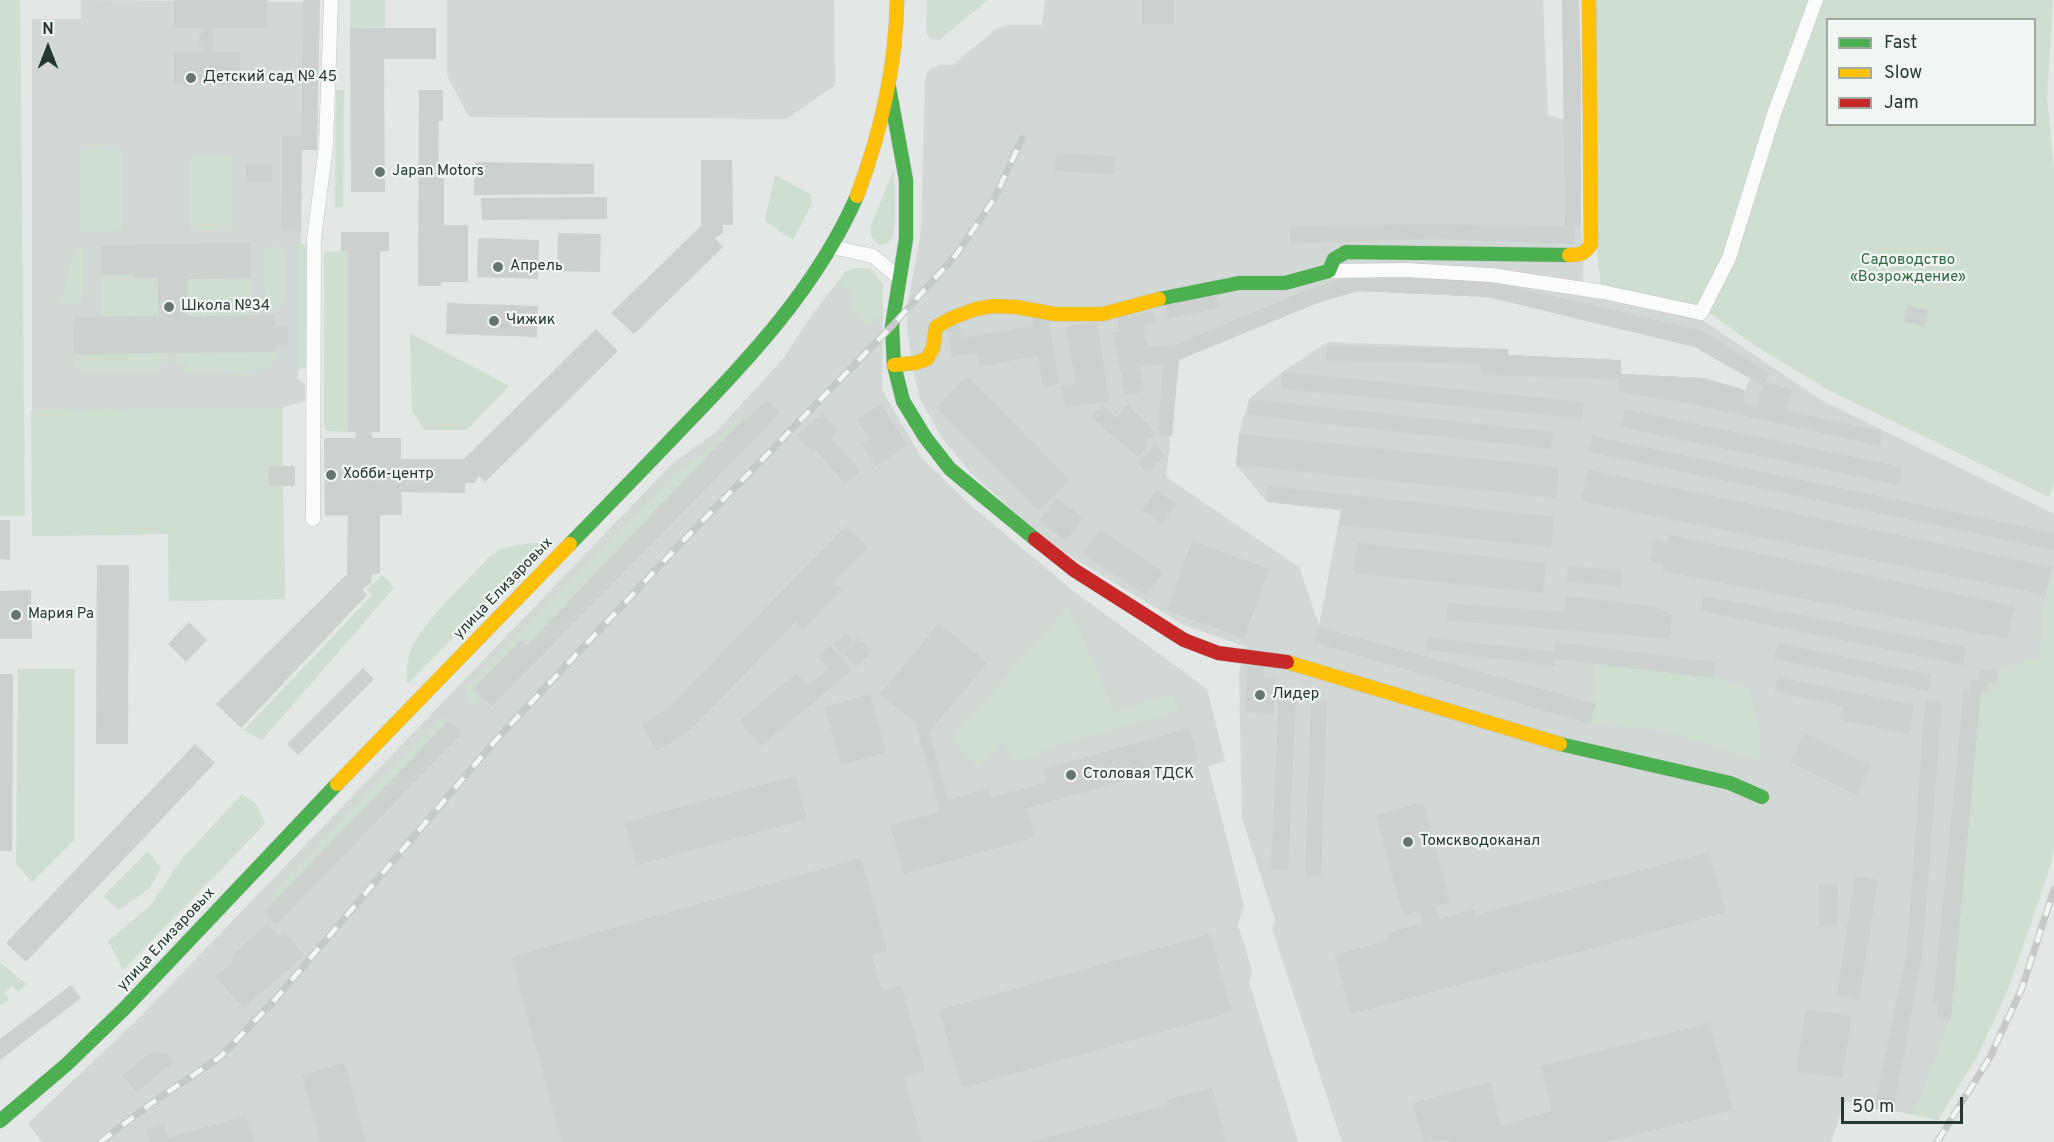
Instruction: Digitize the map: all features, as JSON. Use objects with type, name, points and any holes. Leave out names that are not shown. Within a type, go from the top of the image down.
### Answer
[{"type":"street","points":[[313,519],[314,238],[326,146],[332,0]]},
{"type":"street","name":"улица Елизаровых","points":[[3,1114],[66,1065],[125,1008],[300,823],[701,409],[747,359],[817,273],[847,220],[872,152],[888,82],[897,0]]},
{"type":"street","points":[[1329,271],[1334,259],[1346,252],[1580,255],[1587,251],[1591,244],[1589,0]]},
{"type":"street","points":[[894,365],[921,363],[929,358],[933,350],[936,327],[976,309],[993,306],[1016,307],[1055,314],[1103,314],[1216,287],[1239,283],[1285,283],[1329,271],[1406,270],[1491,275],[1603,292],[1701,313],[1729,258],[1774,114],[1816,0]]},
{"type":"street","points":[[888,82],[906,180],[906,239],[892,326],[894,365],[903,401],[950,469],[1074,570],[1184,640],[1218,653],[1286,662],[1581,750],[1730,783],[1762,796]]},
{"type":"street","points":[[832,247],[873,256],[899,278]]},
{"type":"shaded area","name":"Школа №34","points":[[81,0],[303,2],[301,136],[282,136],[281,231],[301,232],[301,243],[306,247],[306,367],[298,370],[298,379],[305,384],[305,401],[283,407],[283,466],[269,466],[269,486],[283,486],[285,599],[169,601],[168,534],[32,536],[32,19],[81,19]]},
{"type":"shaded area","points":[[447,0],[834,0],[835,85],[787,119],[469,117],[447,76]]},
{"type":"shaded area","points":[[1045,0],[1543,0],[1548,116],[1564,119],[1562,0],[1579,0],[1581,226],[1584,293],[1696,316],[1823,401],[2054,514],[2054,570],[2046,595],[2040,659],[1998,671],[1997,683],[1987,692],[1981,692],[1951,1020],[1914,1115],[1845,1101],[1831,1142],[1342,1142],[1272,928],[1275,920],[1242,818],[1239,673],[1246,647],[1184,625],[1067,554],[1031,527],[970,472],[942,438],[920,399],[913,370],[907,326],[908,302],[921,231],[927,73],[940,65],[953,65],[996,29],[1008,25],[1042,25]],"holes":[[[1358,291],[1488,297],[1695,347],[1750,378],[1745,390],[1704,378],[1621,374],[1621,360],[1509,355],[1508,349],[1328,342],[1282,372],[1249,399],[1239,434],[1236,465],[1267,502],[1341,510],[1319,626],[1299,567],[1166,477],[1179,360],[1313,299]]]},
{"type":"shaded area","points":[[858,268],[871,269],[883,285],[882,390],[921,457],[967,502],[1076,593],[1207,689],[1225,761],[1208,766],[1244,905],[1238,925],[1252,971],[1249,983],[1298,1142],[42,1142],[28,1123],[138,1019],[673,463],[715,433],[783,359],[809,319],[846,271]]},
{"type":"green space","points":[[0,0],[20,0],[25,516],[0,516]]},
{"type":"green space","points":[[350,0],[385,0],[385,27],[350,28]]},
{"type":"green space","points":[[927,0],[988,0],[939,40],[931,39],[926,33]]},
{"type":"green space","name":"Садоводство «Возрождение»","points":[[1596,0],[2053,0],[2047,98],[2054,169],[2054,483],[2049,497],[1830,391],[1754,345],[1703,308],[1601,284],[1596,243]]},
{"type":"green space","points":[[336,90],[344,90],[343,207],[335,207]]},
{"type":"green space","points":[[80,150],[122,150],[122,231],[80,232]]},
{"type":"green space","points":[[190,156],[232,156],[232,230],[190,230]]},
{"type":"green space","points":[[894,169],[893,235],[889,242],[879,245],[871,237],[871,225]]},
{"type":"green space","points":[[775,175],[810,194],[812,204],[793,240],[765,221]]},
{"type":"green space","points":[[298,243],[306,247],[306,367],[298,370]]},
{"type":"green space","points":[[83,245],[82,303],[60,303],[73,254],[77,247]]},
{"type":"green space","points":[[270,246],[280,246],[285,250],[286,301],[281,306],[269,306],[265,302],[264,250]]},
{"type":"green space","points":[[348,251],[348,432],[327,431],[324,428],[324,255],[327,252]]},
{"type":"green space","points":[[858,268],[871,269],[883,285],[883,314],[867,325],[850,308],[856,296],[838,282],[846,271]]},
{"type":"green space","points":[[101,274],[134,274],[134,278],[158,278],[159,316],[101,317]]},
{"type":"green space","points":[[251,278],[253,316],[188,316],[188,279]]},
{"type":"green space","points":[[410,333],[509,386],[467,430],[425,430],[412,412]]},
{"type":"green space","points":[[276,352],[274,363],[266,370],[186,371],[186,363],[177,362],[177,353]]},
{"type":"green space","points":[[167,353],[168,362],[159,362],[159,371],[83,371],[74,366],[74,354]]},
{"type":"green space","points":[[283,407],[283,466],[269,466],[269,486],[283,486],[285,599],[169,601],[168,534],[32,536],[31,410]]},
{"type":"green space","points":[[739,415],[743,419],[527,645],[521,640],[474,688],[480,698],[472,706],[465,694],[467,687],[680,468],[715,445]]},
{"type":"green space","points":[[539,543],[541,546],[409,683],[406,683],[409,655],[414,644],[445,603],[491,555],[503,548]]},
{"type":"green space","points":[[2054,570],[2054,847],[2052,861],[2010,985],[1978,1055],[1938,1120],[1914,1115],[1951,1020],[1981,691],[1987,692],[1988,682],[1997,683],[1998,671],[2040,658],[2046,595]]},
{"type":"green space","points":[[383,575],[394,588],[262,740],[244,730],[372,595],[367,589]]},
{"type":"green space","points":[[1067,607],[1079,629],[1115,713],[1172,694],[1179,711],[1042,750],[1042,755],[1017,762],[1002,742],[977,766],[960,749],[955,735]]},
{"type":"green space","points":[[1594,663],[1714,678],[1748,686],[1760,731],[1761,761],[1667,731],[1590,724],[1596,704]]},
{"type":"green space","points":[[18,669],[75,669],[74,840],[32,882],[16,864]]},
{"type":"green space","points":[[443,716],[448,721],[264,912],[286,878]]},
{"type":"green space","points":[[242,794],[257,805],[265,824],[123,970],[108,941],[151,905],[181,860]]},
{"type":"green space","points":[[148,851],[161,868],[150,888],[119,910],[103,896]]},
{"type":"green space","points":[[0,962],[26,984],[18,992],[12,985],[4,993],[9,999],[0,1006]]},
{"type":"building","points":[[174,0],[267,0],[267,28],[213,28],[213,52],[240,52],[240,85],[174,85],[174,51],[203,51],[204,46],[199,46],[200,33],[203,33],[203,28],[174,28]]},
{"type":"building","points":[[303,0],[320,0],[317,150],[302,150],[301,232],[281,231],[282,136],[301,136]]},
{"type":"building","points":[[1142,0],[1174,0],[1174,24],[1142,24]]},
{"type":"building","points":[[1562,0],[1579,0],[1581,226],[1574,226],[1575,244],[1434,239],[1290,243],[1290,226],[1434,224],[1565,226]]},
{"type":"building","points":[[350,28],[436,28],[436,59],[384,59],[385,192],[351,192]]},
{"type":"building","points":[[419,90],[443,90],[443,121],[439,121],[438,178],[444,178],[444,225],[468,225],[468,282],[441,282],[442,286],[418,286]]},
{"type":"building","points":[[1056,153],[1115,156],[1114,174],[1055,171]]},
{"type":"building","points":[[701,160],[732,160],[733,225],[723,225],[723,233],[715,238],[723,247],[634,334],[611,313],[701,226]]},
{"type":"building","points":[[475,162],[594,164],[594,194],[474,195]]},
{"type":"building","points":[[246,163],[272,163],[272,182],[246,182]]},
{"type":"building","points":[[607,197],[607,219],[482,220],[481,198]]},
{"type":"building","points":[[341,232],[389,232],[389,251],[380,251],[380,432],[372,432],[372,438],[401,438],[401,459],[464,459],[596,329],[618,351],[485,482],[479,476],[474,483],[465,483],[465,493],[401,492],[402,515],[380,515],[380,574],[372,574],[371,583],[362,589],[367,595],[241,728],[216,704],[347,574],[348,515],[325,516],[324,438],[356,438],[355,432],[348,432],[348,251],[341,251]]},
{"type":"building","points":[[558,233],[601,234],[600,272],[557,271]]},
{"type":"building","points":[[478,238],[539,240],[538,279],[477,277]]},
{"type":"building","points":[[251,243],[251,278],[188,279],[188,316],[275,315],[275,327],[288,326],[288,345],[275,345],[276,352],[74,354],[73,317],[159,316],[158,278],[134,278],[134,274],[101,274],[101,245]]},
{"type":"building","points":[[1353,275],[1489,281],[1703,331],[1769,373],[1766,382],[1792,390],[1786,411],[1882,431],[1880,446],[1687,403],[1619,392],[1619,379],[1482,375],[1480,363],[1326,361],[1327,346],[1508,349],[1508,355],[1621,360],[1620,374],[1704,378],[1745,390],[1743,402],[1757,405],[1763,386],[1695,347],[1488,297],[1358,291],[1315,304],[1179,360],[1172,436],[1158,434],[1163,364],[1139,366],[1144,392],[1125,395],[1113,332],[1119,331],[1117,318],[1153,311],[1157,323],[1143,326],[1148,347],[1175,345],[1309,289]]},
{"type":"building","points":[[1216,294],[1219,308],[1168,319],[1165,305]]},
{"type":"building","points":[[447,303],[538,306],[537,337],[446,334]]},
{"type":"building","points":[[1907,306],[1928,310],[1925,326],[1904,322]]},
{"type":"building","points":[[1048,315],[1059,384],[1043,387],[1038,356],[980,366],[977,353],[952,357],[947,326],[959,324],[962,338],[1033,326],[1032,317]]},
{"type":"building","points":[[1097,322],[1109,401],[1065,408],[1061,386],[1076,384],[1066,327]]},
{"type":"building","points":[[1282,372],[1584,402],[1582,418],[1281,389]]},
{"type":"building","points":[[967,376],[1070,480],[1039,511],[936,407]]},
{"type":"building","points":[[1249,399],[1553,432],[1551,449],[1248,415]]},
{"type":"building","points":[[767,400],[780,413],[492,706],[473,689],[521,640],[527,645],[743,419],[745,421]]},
{"type":"building","points":[[881,404],[907,445],[876,466],[862,444],[870,439],[857,420]]},
{"type":"building","points":[[1102,405],[1116,418],[1127,405],[1156,432],[1145,443],[1148,446],[1138,457],[1091,417]]},
{"type":"building","points":[[1625,409],[1902,467],[1899,485],[1621,427]]},
{"type":"building","points":[[823,413],[838,431],[831,437],[860,471],[845,484],[816,450],[813,453],[797,435]]},
{"type":"building","points":[[1239,434],[1559,467],[1556,498],[1236,465]]},
{"type":"building","points":[[1592,436],[2054,533],[2054,550],[1589,452]]},
{"type":"building","points":[[1155,445],[1165,455],[1148,473],[1138,463]]},
{"type":"building","points":[[269,466],[295,466],[295,486],[269,486]]},
{"type":"building","points":[[1588,470],[2051,567],[2046,595],[1581,501]]},
{"type":"building","points":[[1268,486],[1554,517],[1551,547],[1340,525],[1341,510],[1267,502]]},
{"type":"building","points":[[1156,490],[1176,504],[1162,524],[1142,510]]},
{"type":"building","points":[[1056,498],[1083,518],[1066,541],[1039,521]]},
{"type":"building","points":[[0,520],[10,520],[10,560],[0,559]]},
{"type":"building","points":[[846,526],[868,547],[834,582],[842,589],[803,630],[795,622],[689,731],[657,751],[642,725],[668,708]]},
{"type":"building","points":[[1100,529],[1163,572],[1146,595],[1083,554]]},
{"type":"building","points":[[1669,535],[2015,606],[2007,639],[1662,571],[1664,564],[1650,561],[1655,539],[1668,542]]},
{"type":"building","points":[[1192,541],[1269,569],[1244,638],[1167,611]]},
{"type":"building","points":[[1357,543],[1546,563],[1543,593],[1354,573]]},
{"type":"building","points":[[97,565],[129,565],[128,744],[96,744]]},
{"type":"building","points":[[1568,566],[1622,570],[1621,586],[1567,582]]},
{"type":"building","name":"Мария Ра","points":[[31,590],[32,639],[0,639],[0,591]]},
{"type":"building","points":[[1565,596],[1654,606],[1672,615],[1670,639],[1446,620],[1448,603],[1564,612]]},
{"type":"building","points":[[1703,596],[1966,647],[1963,665],[1701,611]]},
{"type":"building","points":[[189,622],[207,640],[186,662],[168,644]]},
{"type":"building","points":[[939,623],[987,663],[929,732],[948,800],[989,788],[991,798],[1047,782],[1043,769],[1190,728],[1198,760],[1027,808],[1035,837],[904,874],[890,825],[940,812],[917,729],[919,726],[880,694]]},
{"type":"building","points":[[1319,627],[1596,704],[1590,724],[1313,642]]},
{"type":"building","points":[[845,633],[853,641],[841,653],[833,645]]},
{"type":"building","points":[[1427,637],[1555,652],[1556,642],[1716,662],[1714,678],[1555,659],[1554,666],[1426,650]]},
{"type":"building","points":[[858,638],[872,651],[857,666],[843,653]]},
{"type":"building","points":[[1778,643],[1932,675],[1928,691],[1774,659]]},
{"type":"building","points":[[830,645],[852,670],[761,746],[740,721],[796,673],[807,686],[829,669],[818,656]]},
{"type":"building","name":"Лидер","points":[[1248,666],[1264,666],[1264,678],[1275,678],[1273,714],[1245,712]]},
{"type":"building","points":[[363,668],[374,679],[298,755],[287,744]]},
{"type":"building","points":[[1980,670],[1998,671],[1997,683],[1988,682],[1987,692],[1981,691],[1951,1020],[1937,1018],[1938,1004],[1933,1003],[1964,690],[1970,691],[1971,680],[1979,680]]},
{"type":"building","points":[[0,674],[13,674],[12,851],[0,851]]},
{"type":"building","points":[[1778,677],[1914,705],[1909,734],[1840,720],[1843,706],[1775,692]]},
{"type":"building","points":[[870,694],[886,752],[841,765],[825,707]]},
{"type":"building","points":[[1279,694],[1296,695],[1288,870],[1271,869]]},
{"type":"building","points":[[1311,701],[1327,701],[1321,877],[1305,877]]},
{"type":"building","points":[[1925,701],[1942,702],[1922,957],[1893,1111],[1874,1109],[1907,951]]},
{"type":"building","points":[[448,721],[462,733],[276,925],[264,912]]},
{"type":"building","points":[[1805,733],[1871,766],[1856,795],[1790,762]]},
{"type":"building","points":[[195,744],[215,763],[26,962],[6,943]]},
{"type":"building","points":[[795,776],[807,819],[637,865],[625,822]]},
{"type":"building","points":[[1423,802],[1450,902],[1435,906],[1439,919],[1474,909],[1476,915],[1709,852],[1726,912],[1351,1014],[1335,955],[1389,940],[1387,933],[1423,923],[1419,911],[1403,915],[1376,815]]},
{"type":"building","points":[[861,858],[887,951],[872,955],[882,991],[901,985],[925,1071],[904,1077],[922,1142],[562,1142],[511,957]]},
{"type":"building","points":[[1855,876],[1878,880],[1859,1000],[1837,996]]},
{"type":"building","points":[[1819,885],[1838,885],[1837,927],[1819,927]]},
{"type":"building","points":[[267,924],[279,937],[284,932],[304,955],[244,1008],[216,977],[234,960],[231,957]]},
{"type":"building","points":[[1210,934],[1232,1012],[962,1088],[939,1010]]},
{"type":"building","points":[[71,985],[81,998],[0,1060],[0,1039]]},
{"type":"building","points":[[1806,1009],[1852,1016],[1842,1078],[1796,1071]]},
{"type":"building","points":[[1710,1023],[1733,1110],[1606,1142],[1449,1142],[1449,1140],[1423,1142],[1413,1103],[1490,1082],[1501,1126],[1552,1111],[1541,1066]]},
{"type":"building","points":[[166,1052],[174,1061],[137,1092],[123,1076],[148,1054]]},
{"type":"building","points":[[345,1063],[366,1142],[320,1142],[302,1075]]},
{"type":"building","points":[[1212,1088],[1226,1142],[1031,1142],[1167,1105],[1166,1100]]},
{"type":"building","points":[[246,1116],[254,1142],[149,1142],[147,1129],[164,1125],[167,1138]]},
{"type":"railway","points":[[100,1142],[156,1100],[220,1057],[273,1002],[495,741],[682,542],[892,326],[956,255],[994,199],[1022,139]]},
{"type":"railway","points":[[1937,1142],[1990,1057],[2022,988],[2054,889]]},
{"type":"traffic: fast","points":[[889,87],[906,180],[906,239],[892,326],[894,365],[903,401],[925,437],[950,469],[1035,539]]},
{"type":"traffic: fast","points":[[570,544],[759,346],[823,260],[857,196]]},
{"type":"traffic: fast","points":[[1159,299],[1239,283],[1285,283],[1329,271],[1334,259],[1346,252],[1569,255]]},
{"type":"traffic: fast","points":[[1560,744],[1730,783],[1762,797]]},
{"type":"traffic: fast","points":[[0,1121],[66,1065],[125,1008],[337,784]]},
{"type":"traffic: slow","points":[[857,196],[880,125],[894,50],[897,0]]},
{"type":"traffic: slow","points":[[1569,255],[1582,253],[1591,244],[1589,0]]},
{"type":"traffic: slow","points":[[894,365],[927,359],[933,348],[936,327],[976,309],[993,306],[1016,307],[1055,314],[1103,314],[1159,299]]},
{"type":"traffic: slow","points":[[337,784],[570,544]]},
{"type":"traffic: slow","points":[[1287,662],[1560,744]]},
{"type":"traffic: jam","points":[[1035,539],[1074,570],[1184,640],[1218,653],[1287,662]]},
{"type":"place","name":"Детский сад № 45","points":[[191,78]]},
{"type":"place","name":"Japan Motors","points":[[380,172]]},
{"type":"place","name":"Апрель","points":[[498,267]]},
{"type":"place","name":"Школа №34","points":[[169,307]]},
{"type":"place","name":"Чижик","points":[[494,321]]},
{"type":"place","name":"Хобби-центр","points":[[331,475]]},
{"type":"place","name":"Мария Ра","points":[[16,615]]},
{"type":"place","name":"Лидер","points":[[1260,695]]},
{"type":"place","name":"Столовая ТДСК","points":[[1071,775]]},
{"type":"place","name":"Томскводоканал","points":[[1408,842]]}]
